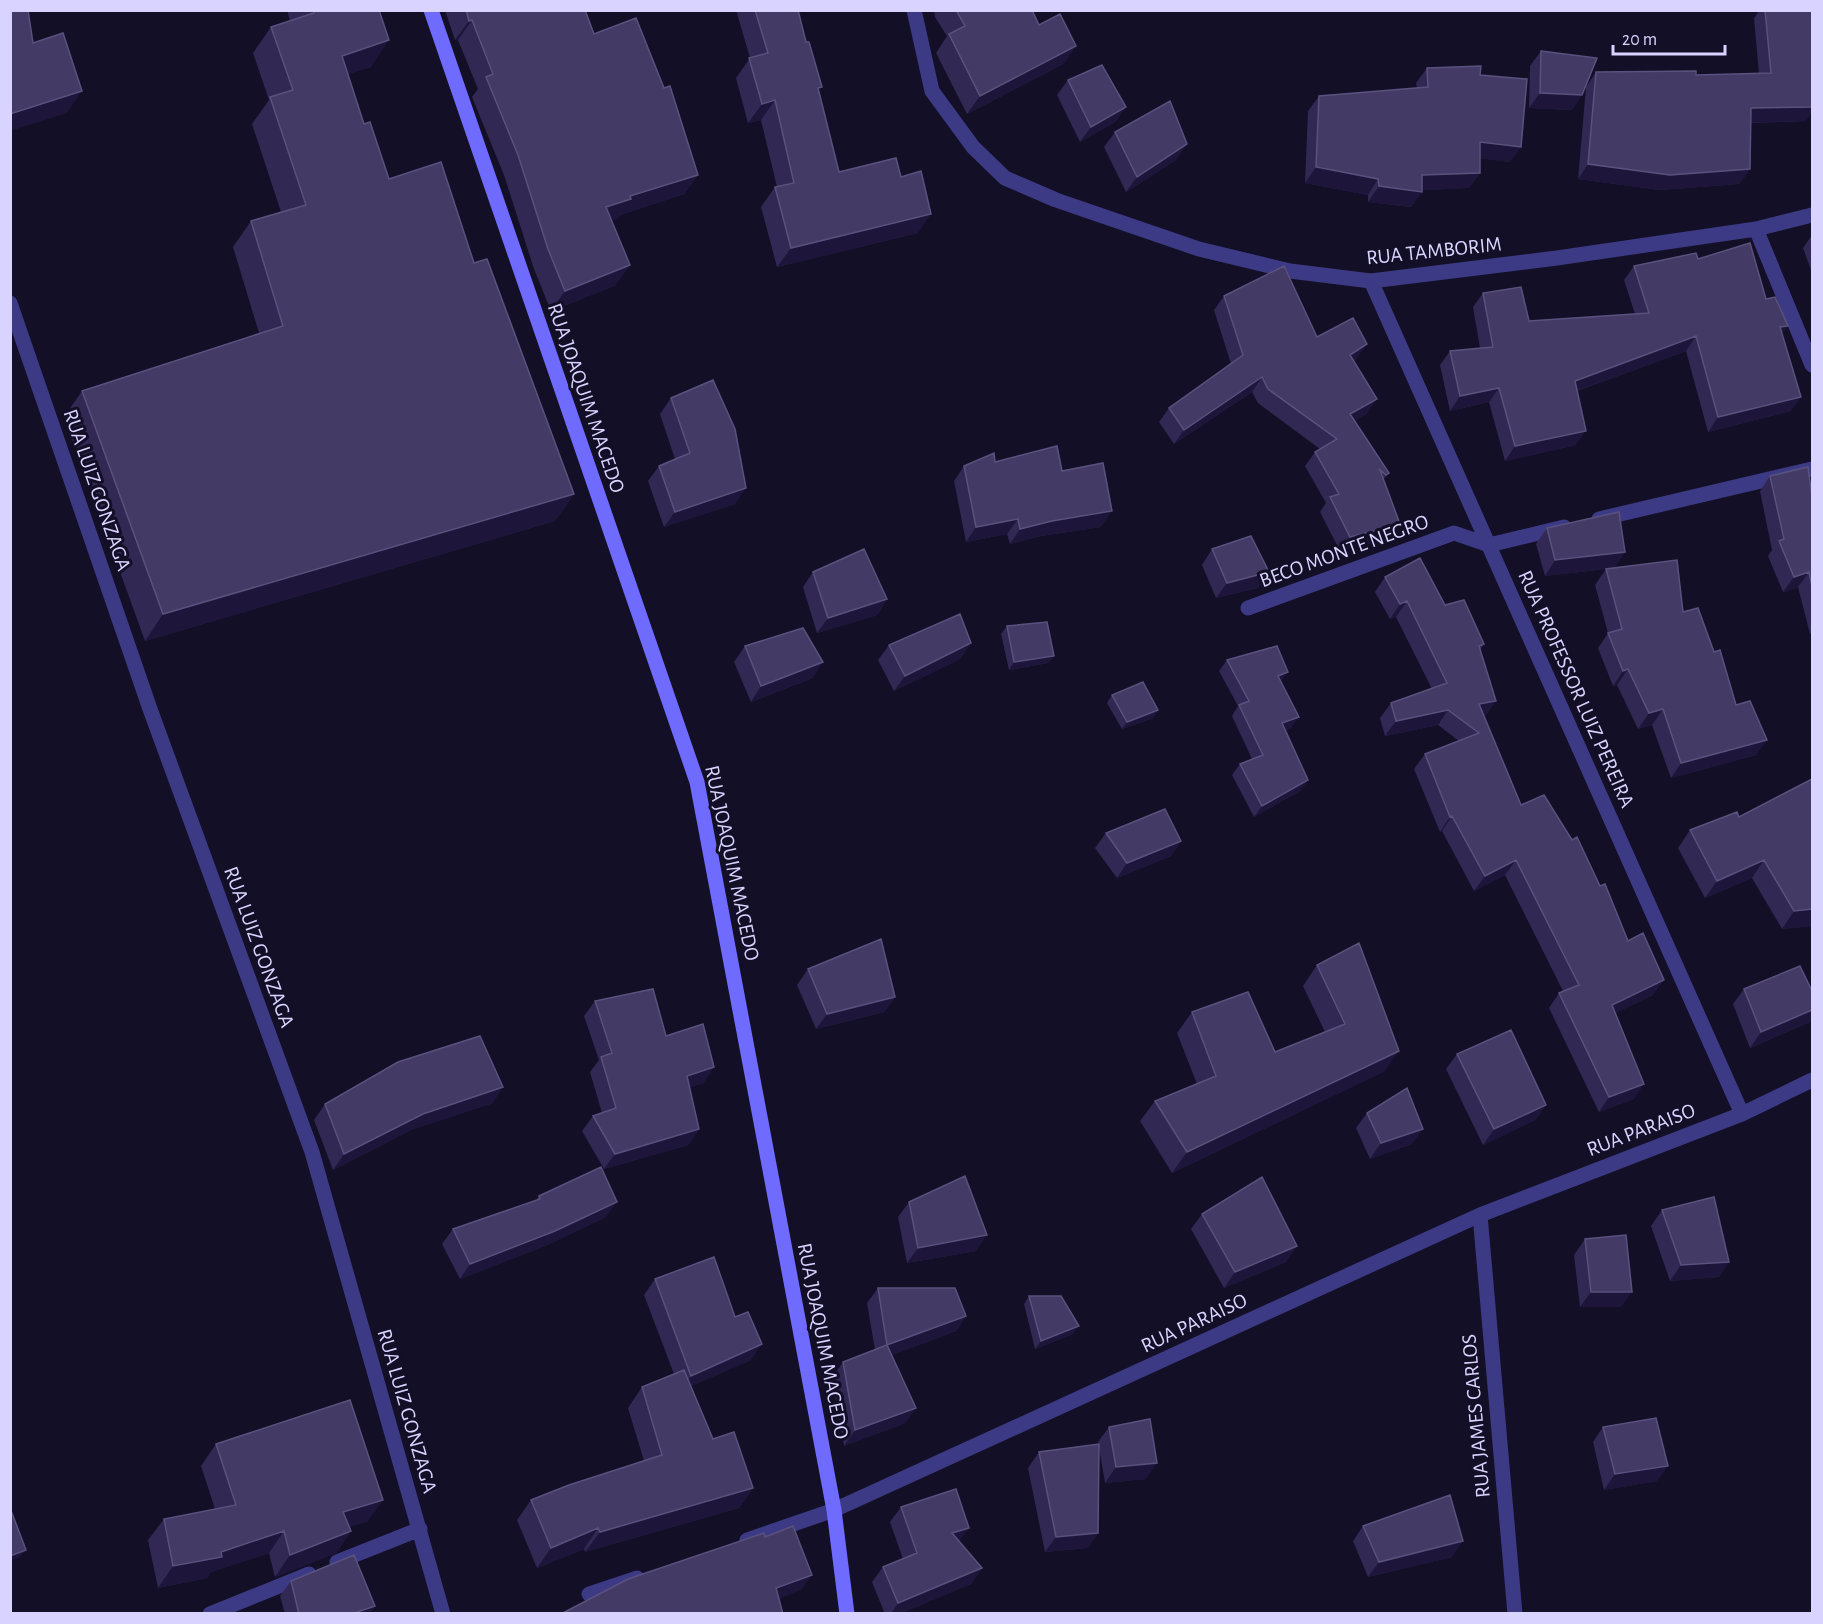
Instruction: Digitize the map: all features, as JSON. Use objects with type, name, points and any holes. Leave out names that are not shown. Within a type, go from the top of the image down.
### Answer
[{"type":"street","name":"RUA JOAQUIM MACEDO","points":[[431,10],[697,782],[834,1510],[847,1614]]},
{"type":"street","name":"RUA TAMBORIM","points":[[914,10],[932,91],[973,147],[1005,178],[1056,200],[1199,249],[1290,271],[1371,281],[1557,258],[1756,229],[1812,215]]},
{"type":"street","points":[[1756,229],[1812,365]]},
{"type":"street","name":"RUA PROFESSOR LUIZ PEREIRA","points":[[1371,281],[1742,1114]]},
{"type":"street","name":"RUA LUIZ GONZAGA","points":[[12,310],[150,709],[312,1152],[420,1528],[442,1614]]},
{"type":"street","points":[[1490,545],[1812,469]]},
{"type":"street","name":"BECO MONTE NEGRO","points":[[1248,608],[1454,533],[1490,545]]},
{"type":"street","name":"RUA PARAISO","points":[[734,1544],[834,1510],[1480,1215],[1742,1114],[1812,1080]]},
{"type":"street","name":"RUA JAMES CARLOS","points":[[1480,1215],[1515,1614]]},
{"type":"street","points":[[210,1614],[420,1528]]},
{"type":"street","points":[[590,1594],[656,1571]]},
{"type":"building","points":[[10,10],[28,10],[33,43],[63,33],[82,91],[10,114]]},
{"type":"building","points":[[314,10],[379,10],[389,40],[342,56],[364,124],[370,122],[389,179],[441,162],[474,263],[487,259],[574,494],[163,614],[82,391],[283,326],[251,221],[306,205],[270,97],[293,90],[271,27],[314,13]]},
{"type":"building","points":[[466,10],[585,10],[594,34],[636,18],[664,88],[670,86],[698,175],[630,196],[631,199],[606,207],[630,265],[565,291],[548,249],[518,155],[486,77],[493,74]]},
{"type":"building","points":[[755,10],[798,10],[806,42],[809,42],[822,87],[818,88],[839,172],[896,158],[901,177],[921,171],[931,214],[791,248],[775,187],[794,183],[775,100],[762,104],[749,58],[768,53]]},
{"type":"building","points":[[956,10],[1032,10],[1039,25],[1060,14],[1076,46],[980,96],[949,34],[965,26]]},
{"type":"building","points":[[1765,10],[1812,10],[1812,107],[1751,108],[1750,169],[1670,175],[1588,164],[1596,72],[1696,71],[1696,75],[1771,73]]},
{"type":"building","points":[[1541,51],[1597,58],[1582,95],[1540,93]]},
{"type":"building","points":[[1102,65],[1126,107],[1091,127],[1068,80]]},
{"type":"building","points":[[1481,66],[1480,75],[1527,79],[1521,147],[1480,142],[1480,173],[1422,175],[1422,192],[1379,186],[1378,179],[1316,167],[1319,96],[1428,87],[1427,68]]},
{"type":"building","points":[[1170,101],[1187,144],[1137,177],[1115,132]]},
{"type":"building","points":[[1750,243],[1766,299],[1775,297],[1788,326],[1780,327],[1801,397],[1718,417],[1696,336],[1575,381],[1586,431],[1515,446],[1499,388],[1460,396],[1450,351],[1493,347],[1483,293],[1521,287],[1529,321],[1649,313],[1634,266],[1696,253],[1698,259]]},
{"type":"building","points":[[1284,266],[1317,337],[1353,318],[1367,344],[1350,355],[1377,399],[1350,414],[1389,473],[1386,475],[1380,470],[1400,524],[1350,537],[1330,497],[1339,494],[1315,452],[1337,439],[1268,389],[1262,377],[1184,430],[1169,408],[1243,355],[1224,296]]},
{"type":"building","points":[[713,380],[735,429],[746,488],[675,512],[659,466],[690,453],[671,398]]},
{"type":"building","points":[[1057,446],[1062,471],[1103,463],[1112,511],[1020,529],[1018,519],[976,527],[964,466],[994,453],[995,462]]},
{"type":"building","points":[[1808,467],[1812,497],[1812,586],[1809,572],[1794,577],[1779,541],[1784,539],[1770,476]]},
{"type":"building","points":[[1619,512],[1625,552],[1555,560],[1547,528]]},
{"type":"building","points":[[1251,536],[1269,572],[1227,583],[1212,549]]},
{"type":"building","points":[[864,549],[887,599],[828,618],[813,572]]},
{"type":"building","points":[[1420,558],[1445,605],[1464,600],[1484,644],[1479,646],[1496,701],[1479,704],[1521,805],[1544,795],[1572,840],[1577,837],[1600,886],[1605,884],[1628,941],[1643,933],[1664,980],[1612,1005],[1644,1084],[1609,1097],[1559,993],[1579,985],[1516,860],[1485,876],[1452,816],[1450,817],[1425,754],[1479,733],[1448,710],[1396,721],[1391,703],[1447,683],[1407,601],[1400,604],[1385,577]]},
{"type":"building","points":[[1677,560],[1683,612],[1698,608],[1714,652],[1720,650],[1736,705],[1750,701],[1767,740],[1681,763],[1663,709],[1649,713],[1628,669],[1623,671],[1608,633],[1622,629],[1606,569]]},
{"type":"building","points":[[960,614],[971,643],[905,676],[889,645]]},
{"type":"building","points":[[1047,622],[1054,656],[1014,662],[1007,626]]},
{"type":"building","points":[[803,628],[823,662],[761,686],[745,646]]},
{"type":"building","points":[[1277,646],[1288,672],[1278,676],[1299,717],[1282,723],[1308,780],[1262,806],[1240,764],[1263,755],[1239,705],[1249,701],[1227,660]]},
{"type":"building","points":[[1143,682],[1158,710],[1127,722],[1112,695]]},
{"type":"building","points":[[1812,779],[1812,909],[1794,911],[1764,860],[1717,881],[1690,830],[1737,812],[1739,817]]},
{"type":"building","points":[[1165,809],[1181,841],[1127,863],[1106,833]]},
{"type":"building","points":[[881,939],[895,997],[827,1014],[808,969]]},
{"type":"building","points":[[1359,943],[1399,1051],[1187,1152],[1155,1101],[1216,1076],[1192,1012],[1248,992],[1275,1052],[1345,1024],[1317,965]]},
{"type":"building","points":[[1800,966],[1812,991],[1812,1010],[1761,1032],[1744,989]]},
{"type":"building","points":[[653,989],[666,1036],[703,1024],[714,1067],[687,1076],[699,1129],[615,1154],[593,1116],[616,1108],[601,1057],[612,1053],[595,1001]]},
{"type":"building","points":[[1511,1030],[1546,1105],[1494,1129],[1457,1054]]},
{"type":"building","points":[[480,1036],[503,1087],[423,1114],[344,1154],[325,1104],[398,1062]]},
{"type":"building","points":[[1407,1088],[1423,1129],[1381,1143],[1367,1113]]},
{"type":"building","points":[[601,1167],[617,1202],[555,1231],[470,1264],[453,1229],[540,1199],[539,1196]]},
{"type":"building","points":[[965,1176],[987,1235],[918,1248],[909,1202]]},
{"type":"building","points":[[1262,1177],[1297,1246],[1235,1272],[1202,1214]]},
{"type":"building","points":[[1714,1197],[1729,1262],[1681,1265],[1662,1210]]},
{"type":"building","points":[[1626,1235],[1632,1292],[1591,1292],[1585,1239]]},
{"type":"building","points":[[714,1257],[735,1317],[748,1312],[762,1344],[691,1376],[655,1279]]},
{"type":"building","points":[[878,1288],[955,1288],[966,1316],[887,1345]]},
{"type":"building","points":[[1029,1296],[1061,1296],[1079,1326],[1041,1341]]},
{"type":"building","points":[[887,1345],[916,1408],[855,1430],[843,1362]]},
{"type":"building","points":[[684,1370],[713,1439],[734,1432],[753,1488],[600,1532],[598,1528],[551,1548],[531,1500],[569,1485],[662,1455],[642,1387]]},
{"type":"building","points":[[350,1400],[383,1500],[343,1512],[351,1531],[290,1555],[284,1531],[221,1552],[222,1557],[173,1566],[164,1519],[236,1505],[216,1444]]},
{"type":"building","points":[[1656,1418],[1668,1466],[1615,1474],[1603,1427]]},
{"type":"building","points":[[1150,1419],[1157,1463],[1116,1467],[1109,1427]]},
{"type":"building","points":[[1099,1444],[1098,1533],[1056,1537],[1039,1452]]},
{"type":"building","points":[[956,1489],[969,1528],[952,1533],[982,1568],[898,1603],[883,1567],[917,1553],[901,1507]]},
{"type":"building","points":[[1450,1495],[1463,1541],[1379,1562],[1363,1526]]},
{"type":"building","points":[[12,1513],[26,1550],[10,1556],[10,1514]]},
{"type":"building","points":[[793,1526],[812,1575],[776,1588],[783,1614],[561,1614],[628,1579],[764,1533],[765,1537]]},
{"type":"building","points":[[354,1555],[375,1606],[351,1614],[299,1614],[291,1581]]}]
